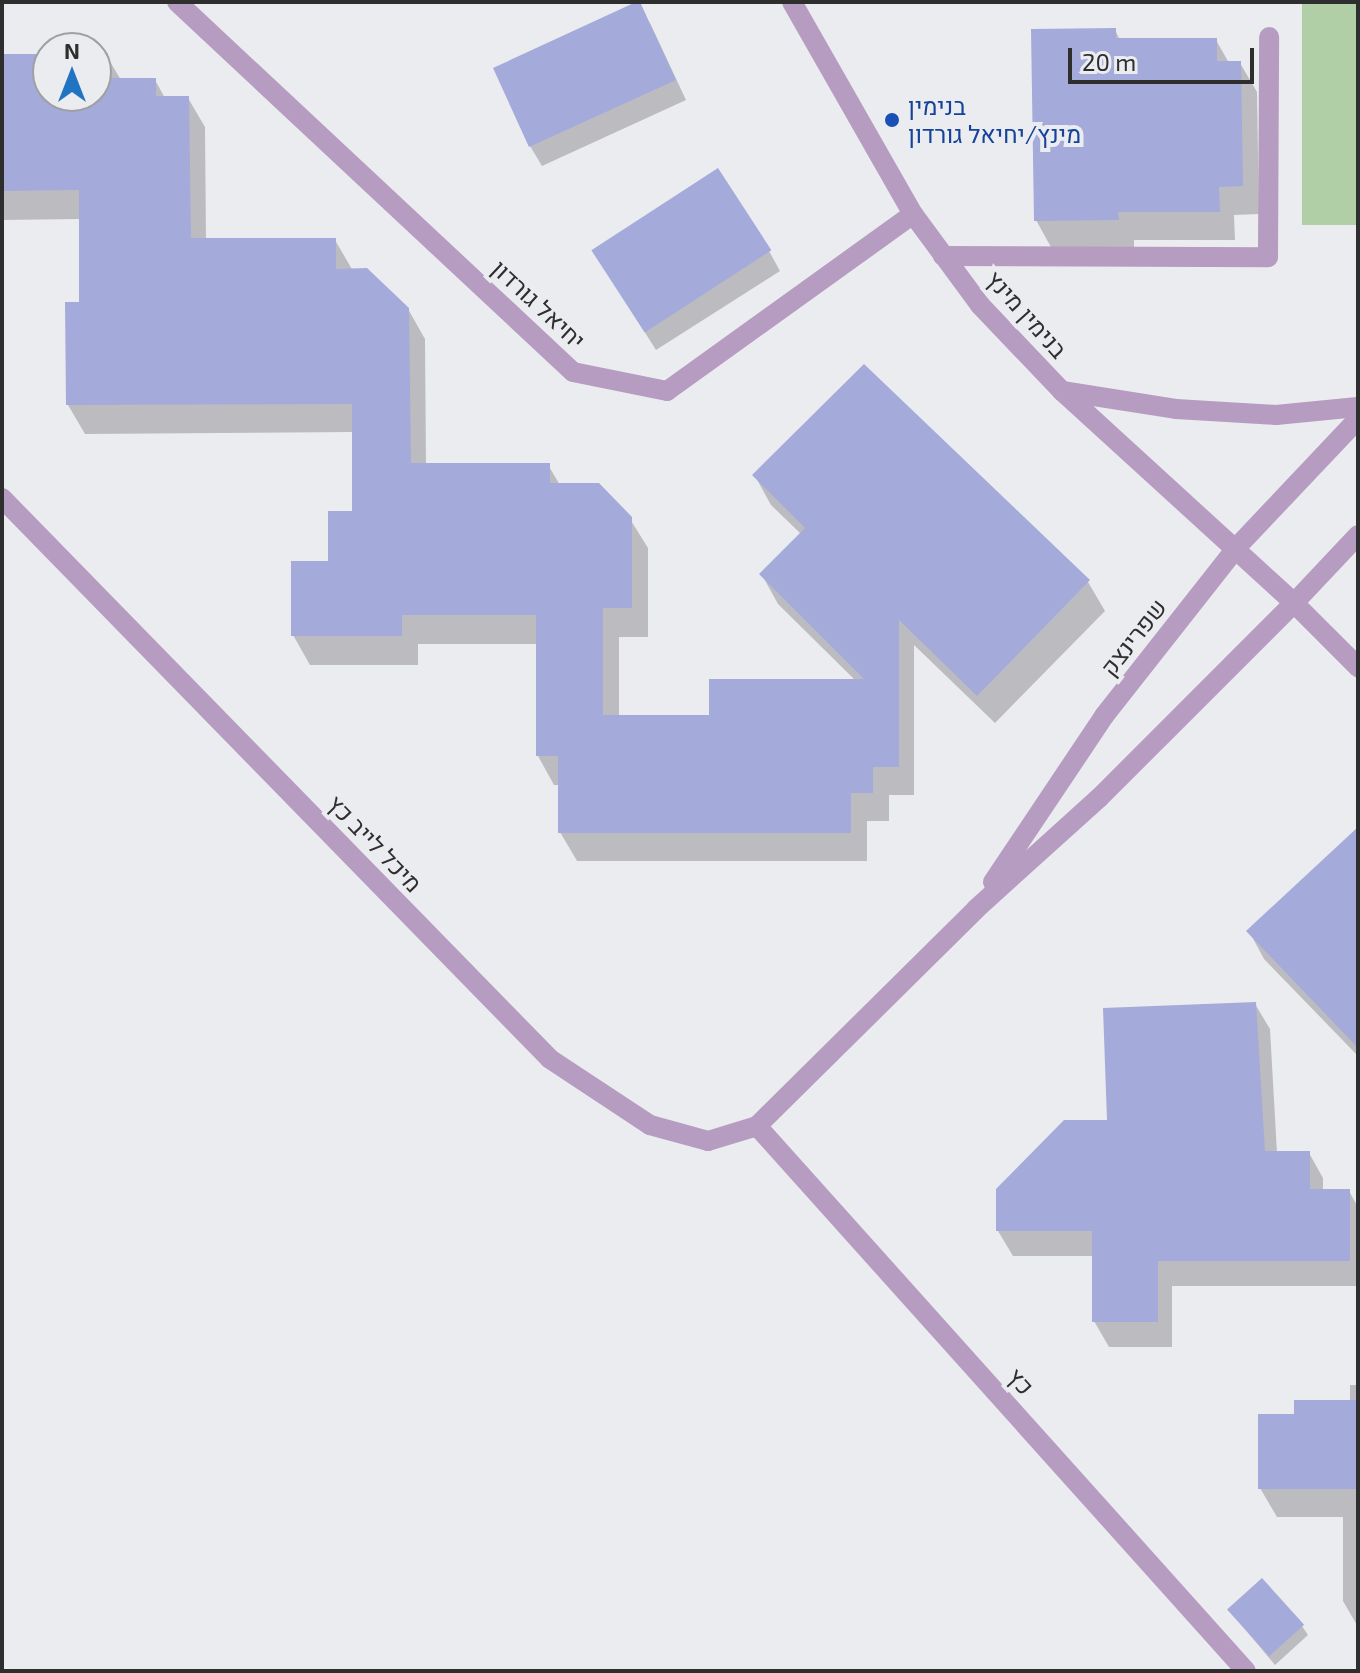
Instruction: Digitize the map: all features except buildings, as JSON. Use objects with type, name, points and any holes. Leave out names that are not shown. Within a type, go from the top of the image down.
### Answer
[{"type":"street","name":"יחיאל גורדון","points":[[177,2],[573,372],[667,391],[913,214]]},
{"type":"street","name":"בנימין מינץ","points":[[792,2],[913,214],[980,305],[1062,391],[1236,548],[1358,667]]},
{"type":"street","points":[[943,256],[1268,257],[1269,37]]},
{"type":"street","points":[[1062,391],[1190,410],[1276,415],[1358,407]]},
{"type":"street","name":"שפרינצק","points":[[976,909],[1104,716],[1236,548],[1358,419]]},
{"type":"street","name":"מיכל לייב כץ","points":[[2,498],[550,1059],[650,1125],[708,1141],[757,1126]]},
{"type":"street","name":"שפרינצק","points":[[757,1126],[976,909],[1099,798],[1358,535]]},
{"type":"street","name":"כץ","points":[[757,1126],[1246,1671]]},
{"type":"green space","points":[[1302,2],[1358,2],[1358,225],[1302,225]]},
{"type":"place","name":"בנימין מינץ/יחיאל גורדון","points":[[892,120]]}]
